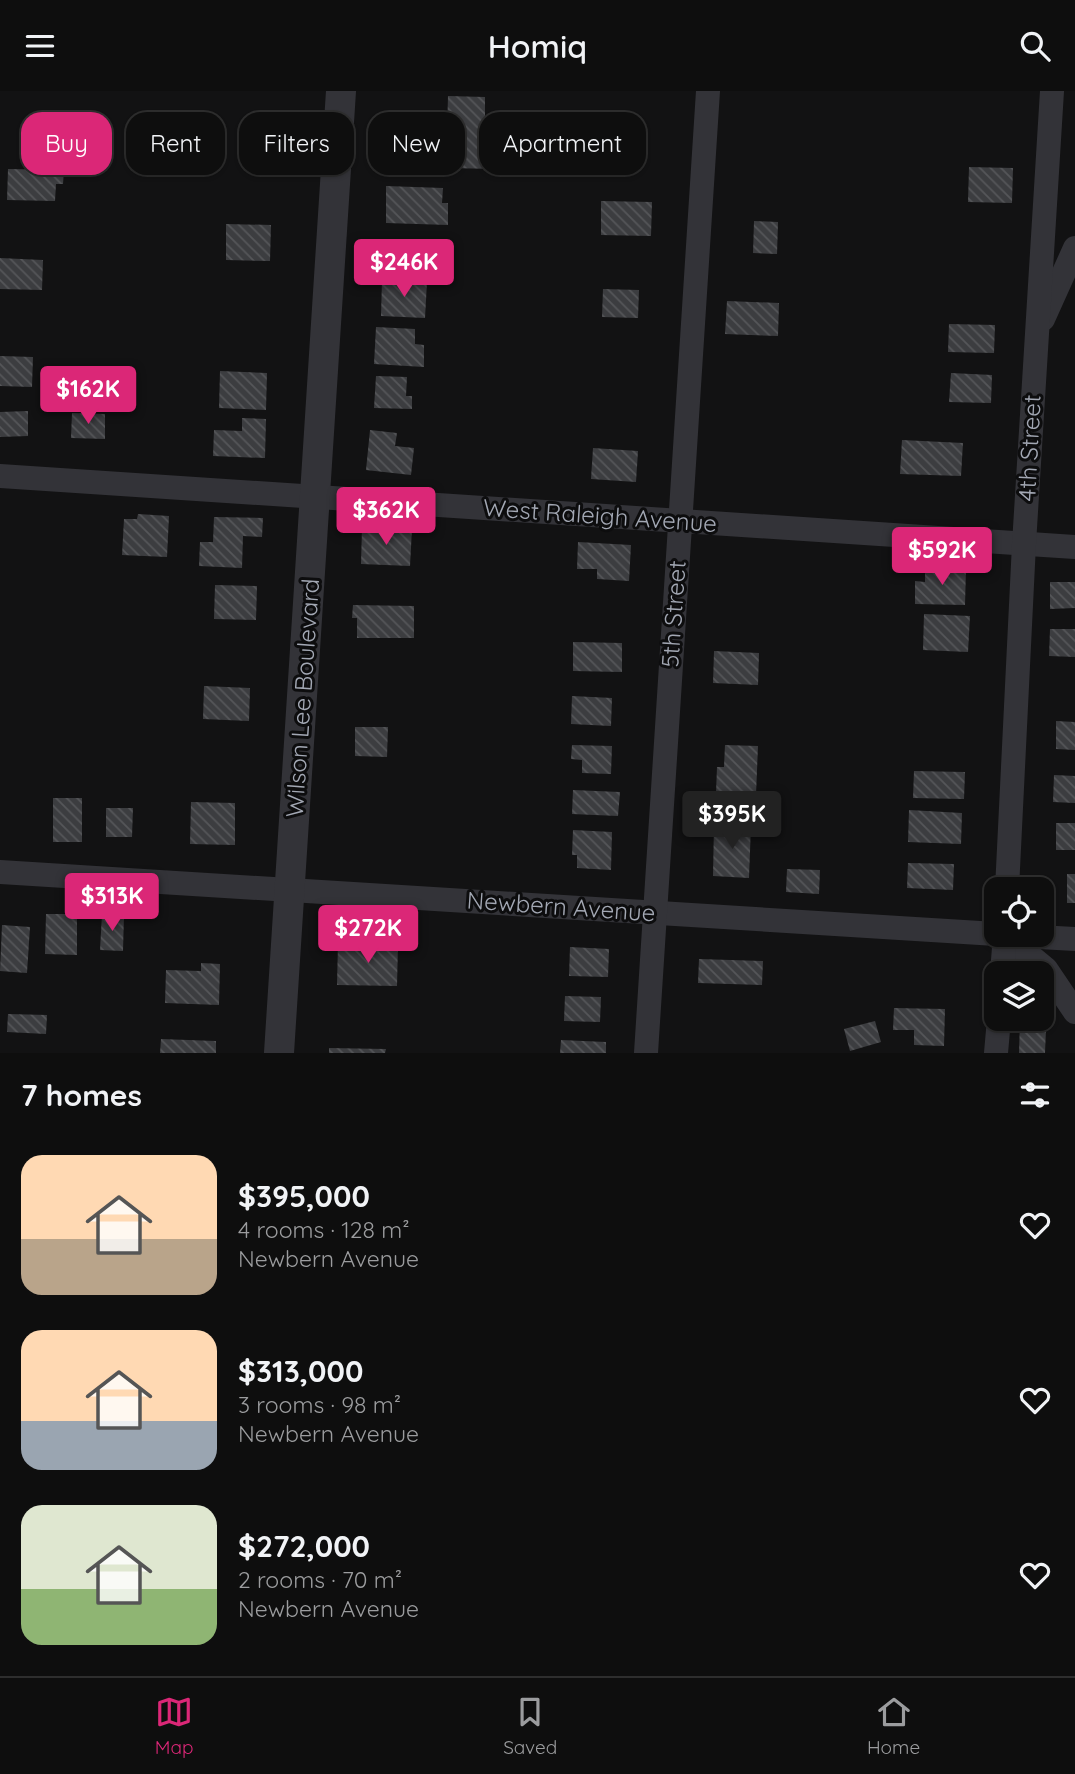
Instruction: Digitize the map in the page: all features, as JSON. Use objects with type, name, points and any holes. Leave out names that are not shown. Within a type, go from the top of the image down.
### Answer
[{"type":"street","name":"Wilson Lee Boulevard","points":[[279,1053],[341,91]]},
{"type":"street","name":"5th Street","points":[[646,1053],[708,91]]},
{"type":"street","name":"4th Street","points":[[1008,877],[1024,544],[1052,91]]},
{"type":"street","points":[[1037,332],[1075,248]]},
{"type":"street","name":"West Raleigh Avenue","points":[[0,476],[1075,547]]},
{"type":"street","name":"Newbern Avenue","points":[[0,871],[984,933]]},
{"type":"street","name":"Newbern Avenue","points":[[1054,938],[1075,939]]},
{"type":"street","points":[[1018,947],[1046,969],[1075,1012]]},
{"type":"street","points":[[996,1053],[998,1031]]},
{"type":"building","points":[[448,96],[485,97],[485,112],[479,112],[479,169],[465,168],[465,112],[448,112]]},
{"type":"building","points":[[969,167],[1013,168],[1012,203],[968,202]]},
{"type":"building","points":[[8,169],[21,169],[21,175],[64,175],[63,184],[56,184],[55,201],[7,200]]},
{"type":"building","points":[[386,186],[443,188],[442,203],[448,203],[448,225],[386,223]]},
{"type":"building","points":[[601,201],[652,202],[651,236],[601,235]]},
{"type":"building","points":[[754,221],[778,222],[777,254],[753,253]]},
{"type":"building","points":[[226,224],[271,225],[270,261],[226,260]]},
{"type":"building","points":[[0,258],[43,260],[42,290],[0,289]]},
{"type":"building","points":[[382,280],[427,282],[425,318],[381,316]]},
{"type":"building","points":[[603,289],[639,290],[638,318],[602,317]]},
{"type":"building","points":[[727,301],[779,303],[778,336],[725,334]]},
{"type":"building","points":[[949,324],[995,325],[994,353],[948,352]]},
{"type":"building","points":[[376,327],[415,329],[415,344],[424,345],[424,367],[374,364]]},
{"type":"building","points":[[0,356],[33,357],[32,387],[0,386]]},
{"type":"building","points":[[220,371],[267,373],[266,410],[219,408]]},
{"type":"building","points":[[951,373],[992,375],[991,403],[949,402]]},
{"type":"building","points":[[376,376],[407,377],[406,396],[412,396],[412,409],[374,408]]},
{"type":"building","points":[[28,411],[28,436],[0,437],[0,412]]},
{"type":"building","points":[[72,413],[105,414],[105,439],[71,438]]},
{"type":"building","points":[[242,418],[266,419],[265,458],[213,456],[214,430],[242,431]]},
{"type":"building","points":[[370,430],[397,433],[395,446],[414,448],[411,475],[366,470]]},
{"type":"building","points":[[902,440],[963,443],[961,476],[900,474]]},
{"type":"building","points":[[593,448],[638,451],[636,482],[591,479]]},
{"type":"building","points":[[138,514],[169,516],[167,557],[122,555],[124,519],[137,519]]},
{"type":"building","points":[[214,517],[263,518],[262,537],[243,536],[242,568],[199,566],[200,542],[213,542]]},
{"type":"building","points":[[362,528],[412,529],[410,566],[361,564]]},
{"type":"building","points":[[578,542],[631,545],[629,581],[597,579],[597,569],[577,569]]},
{"type":"building","points":[[925,568],[966,569],[965,605],[915,604],[915,581],[925,582]]},
{"type":"building","points":[[1050,582],[1075,582],[1075,608],[1050,609]]},
{"type":"building","points":[[215,585],[257,586],[256,620],[214,619]]},
{"type":"building","points":[[353,605],[414,606],[414,638],[357,638],[357,618],[352,618]]},
{"type":"building","points":[[924,614],[970,616],[968,652],[923,650]]},
{"type":"building","points":[[1050,629],[1075,629],[1075,657],[1049,656]]},
{"type":"building","points":[[573,642],[622,643],[622,672],[573,671]]},
{"type":"building","points":[[714,651],[759,653],[758,685],[713,683]]},
{"type":"building","points":[[204,686],[250,688],[249,721],[203,719]]},
{"type":"building","points":[[572,696],[612,698],[611,726],[571,724]]},
{"type":"building","points":[[1056,721],[1075,722],[1075,750],[1056,749]]},
{"type":"building","points":[[355,727],[388,727],[387,757],[355,756]]},
{"type":"building","points":[[572,745],[612,746],[611,774],[582,773],[582,760],[571,759]]},
{"type":"building","points":[[725,745],[758,746],[756,795],[716,793],[717,767],[724,767]]},
{"type":"building","points":[[914,771],[965,772],[964,799],[913,798]]},
{"type":"building","points":[[1054,775],[1075,776],[1075,803],[1053,802]]},
{"type":"building","points":[[573,790],[620,792],[618,816],[572,814]]},
{"type":"building","points":[[53,798],[82,798],[82,842],[53,842]]},
{"type":"building","points":[[191,802],[235,803],[235,845],[190,844]]},
{"type":"building","points":[[106,808],[133,808],[132,837],[106,837]]},
{"type":"building","points":[[909,810],[962,813],[961,844],[908,842]]},
{"type":"building","points":[[1056,823],[1075,823],[1075,850],[1056,850]]},
{"type":"building","points":[[714,824],[751,825],[749,878],[713,876]]},
{"type":"building","points":[[573,830],[612,832],[611,870],[577,868],[577,855],[572,855]]},
{"type":"building","points":[[908,863],[954,864],[953,890],[907,888]]},
{"type":"building","points":[[787,869],[820,870],[819,894],[786,892]]},
{"type":"building","points":[[1067,874],[1075,874],[1075,903],[1067,903]]},
{"type":"building","points":[[46,914],[77,914],[77,955],[45,954]]},
{"type":"building","points":[[102,914],[124,915],[123,951],[100,950]]},
{"type":"building","points":[[2,925],[30,927],[27,973],[0,971]]},
{"type":"building","points":[[338,943],[398,944],[397,986],[337,985]]},
{"type":"building","points":[[570,947],[609,949],[608,977],[569,976]]},
{"type":"building","points":[[699,959],[763,961],[762,985],[698,983]]},
{"type":"building","points":[[201,963],[220,964],[219,1005],[165,1003],[166,970],[201,971]]},
{"type":"building","points":[[565,996],[601,997],[600,1022],[564,1021]]},
{"type":"building","points":[[894,1008],[945,1009],[944,1046],[914,1045],[914,1030],[893,1030]]},
{"type":"building","points":[[8,1014],[47,1015],[46,1034],[7,1032]]},
{"type":"building","points":[[875,1021],[881,1042],[850,1051],[844,1029]]},
{"type":"building","points":[[1020,1031],[1046,1031],[1045,1053],[1019,1053]]},
{"type":"building","points":[[161,1039],[216,1041],[216,1053],[160,1053]]},
{"type":"building","points":[[561,1040],[606,1042],[606,1053],[560,1053]]},
{"type":"building","points":[[329,1048],[386,1049],[385,1053],[329,1053]]}]
